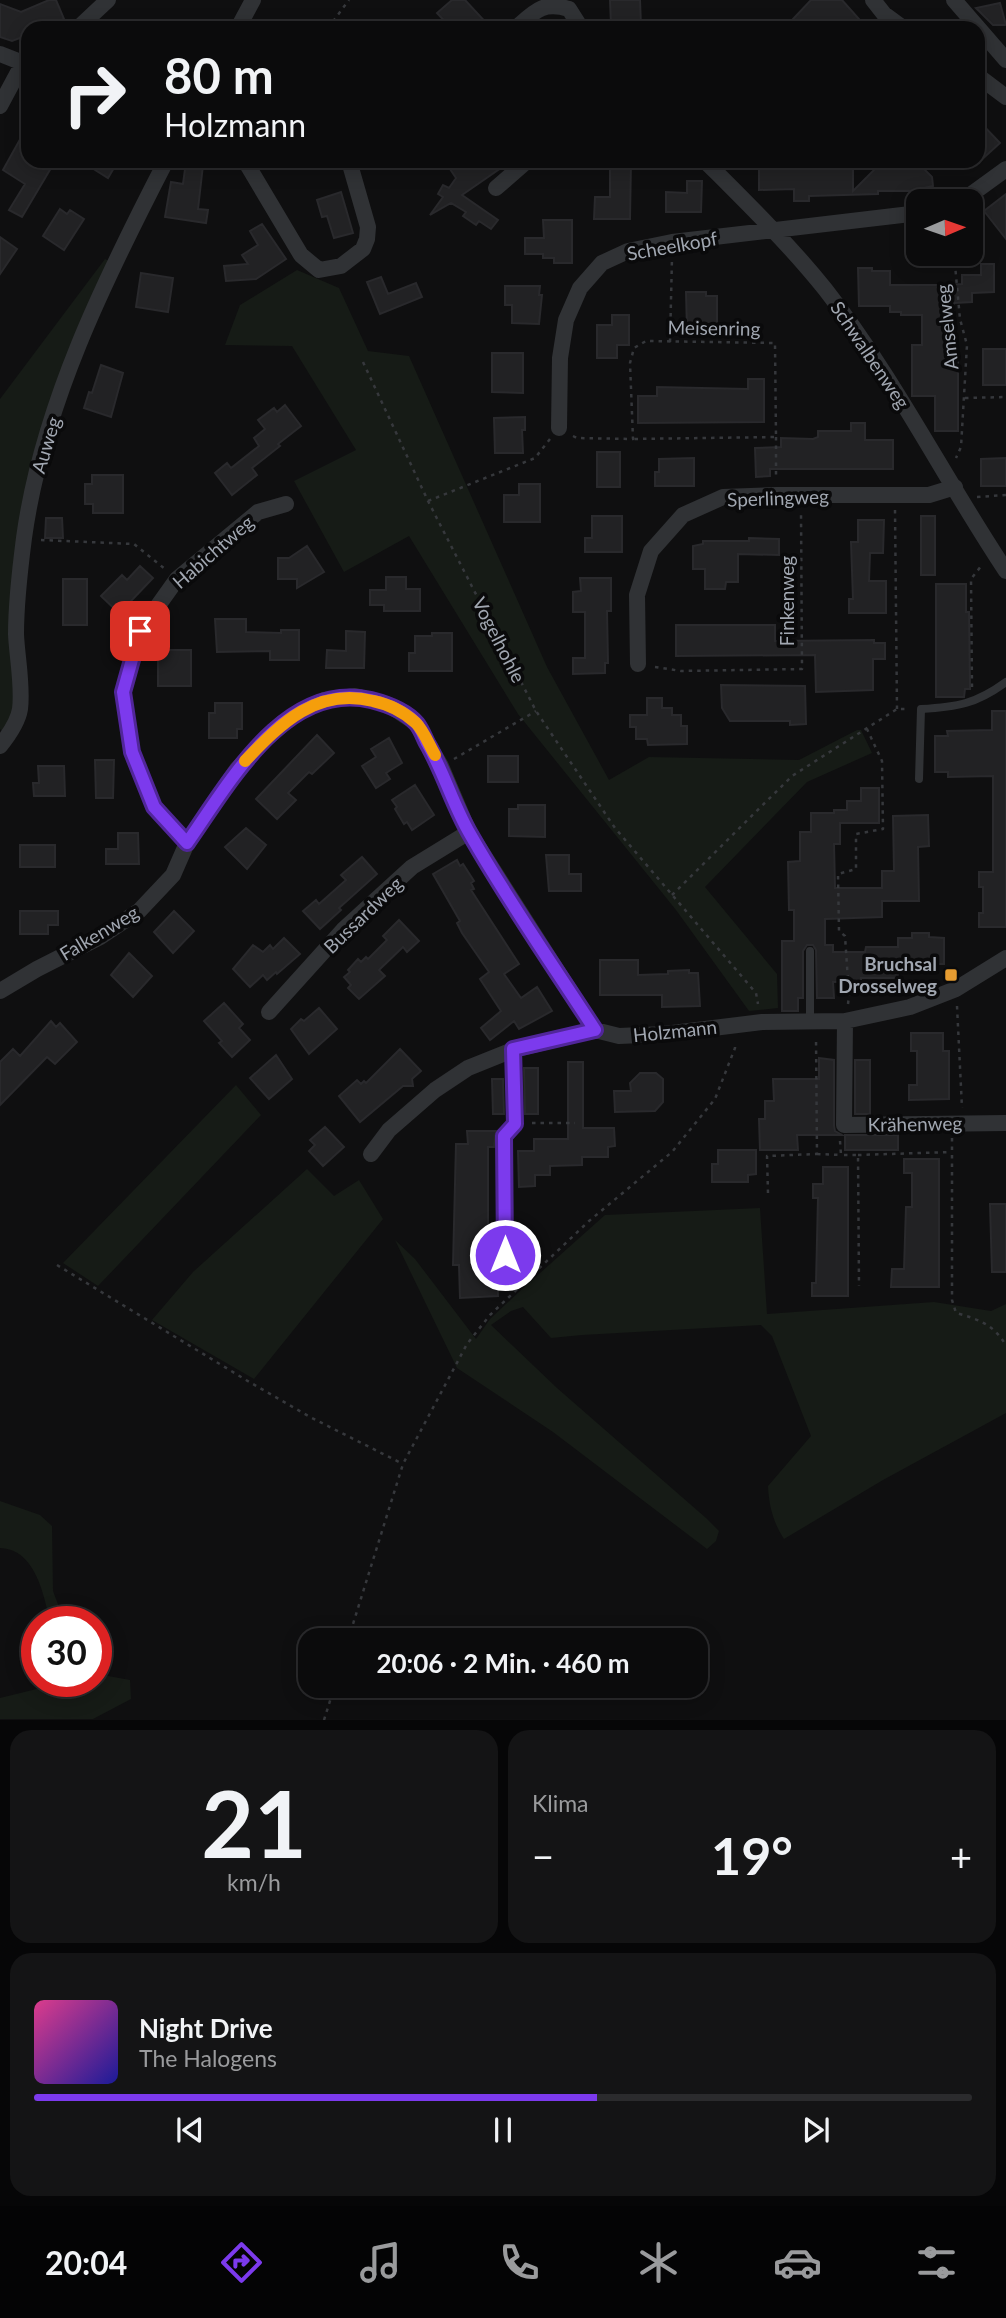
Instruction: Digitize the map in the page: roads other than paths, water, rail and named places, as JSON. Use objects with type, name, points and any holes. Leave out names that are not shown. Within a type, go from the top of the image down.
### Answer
[{"type":"street","points":[[86,21],[108,0]]},
{"type":"street","points":[[242,21],[253,0]]},
{"type":"street","points":[[873,0],[884,14],[894,21]]},
{"type":"street","points":[[954,0],[972,21]]},
{"type":"street","points":[[524,21],[537,10],[553,4],[569,9],[576,21]]},
{"type":"street","points":[[985,36],[1006,60]]},
{"type":"street","points":[[0,54],[21,61]]},
{"type":"street","points":[[0,106],[21,69]]},
{"type":"street","points":[[985,81],[1006,97]]},
{"type":"street","name":"Auweg","points":[[0,746],[8,737],[20,710],[16,632],[24,539],[35,477],[69,366],[113,263],[162,168]]},
{"type":"street","points":[[249,168],[301,255],[319,270],[341,266],[363,249],[367,239],[368,227],[351,168]]},
{"type":"street","points":[[496,188],[519,168]]},
{"type":"street","name":"Schwalbenweg","points":[[712,168],[775,231],[825,290],[872,354],[1006,571]]},
{"type":"street","points":[[982,189],[1006,169]]},
{"type":"street","name":"Scheelkopf","points":[[559,428],[560,358],[566,320],[580,288],[601,263],[628,251],[672,242],[906,215]]},
{"type":"street","name":"Sperlingweg","points":[[638,664],[637,595],[651,551],[683,515],[723,498],[776,495],[929,495],[951,481]]},
{"type":"street","name":"Habichtweg","points":[[187,843],[154,807],[132,752],[123,692],[140,631],[177,579],[258,512],[286,504]]},
{"type":"street","name":"Falkenweg","points":[[0,991],[100,937],[139,911],[173,875],[187,843],[237,769],[265,740],[293,716],[324,700],[355,696],[389,705],[416,723],[441,766],[468,832],[595,1030]]},
{"type":"street","name":"Bussardweg","points":[[269,1012],[343,930],[412,867],[468,832]]},
{"type":"street","name":"Holzmann","points":[[372,1154],[390,1130],[435,1090],[468,1069],[513,1049],[595,1030],[619,1036],[664,1034],[735,1025],[845,1021],[910,1006],[956,989],[1006,958]]},
{"type":"street","name":"Krähenweg","points":[[845,1021],[844,1125],[1006,1123]]},
{"type":"street","points":[[505,1255],[504,1136],[515,1124],[513,1049]]},
{"type":"lane","points":[[919,779],[921,709],[955,707],[972,702],[1006,682]]},
{"type":"lane","points":[[810,951],[813,1021]]},
{"type":"place","name":"Bruchsal Drosselweg","points":[[951,975]]}]
